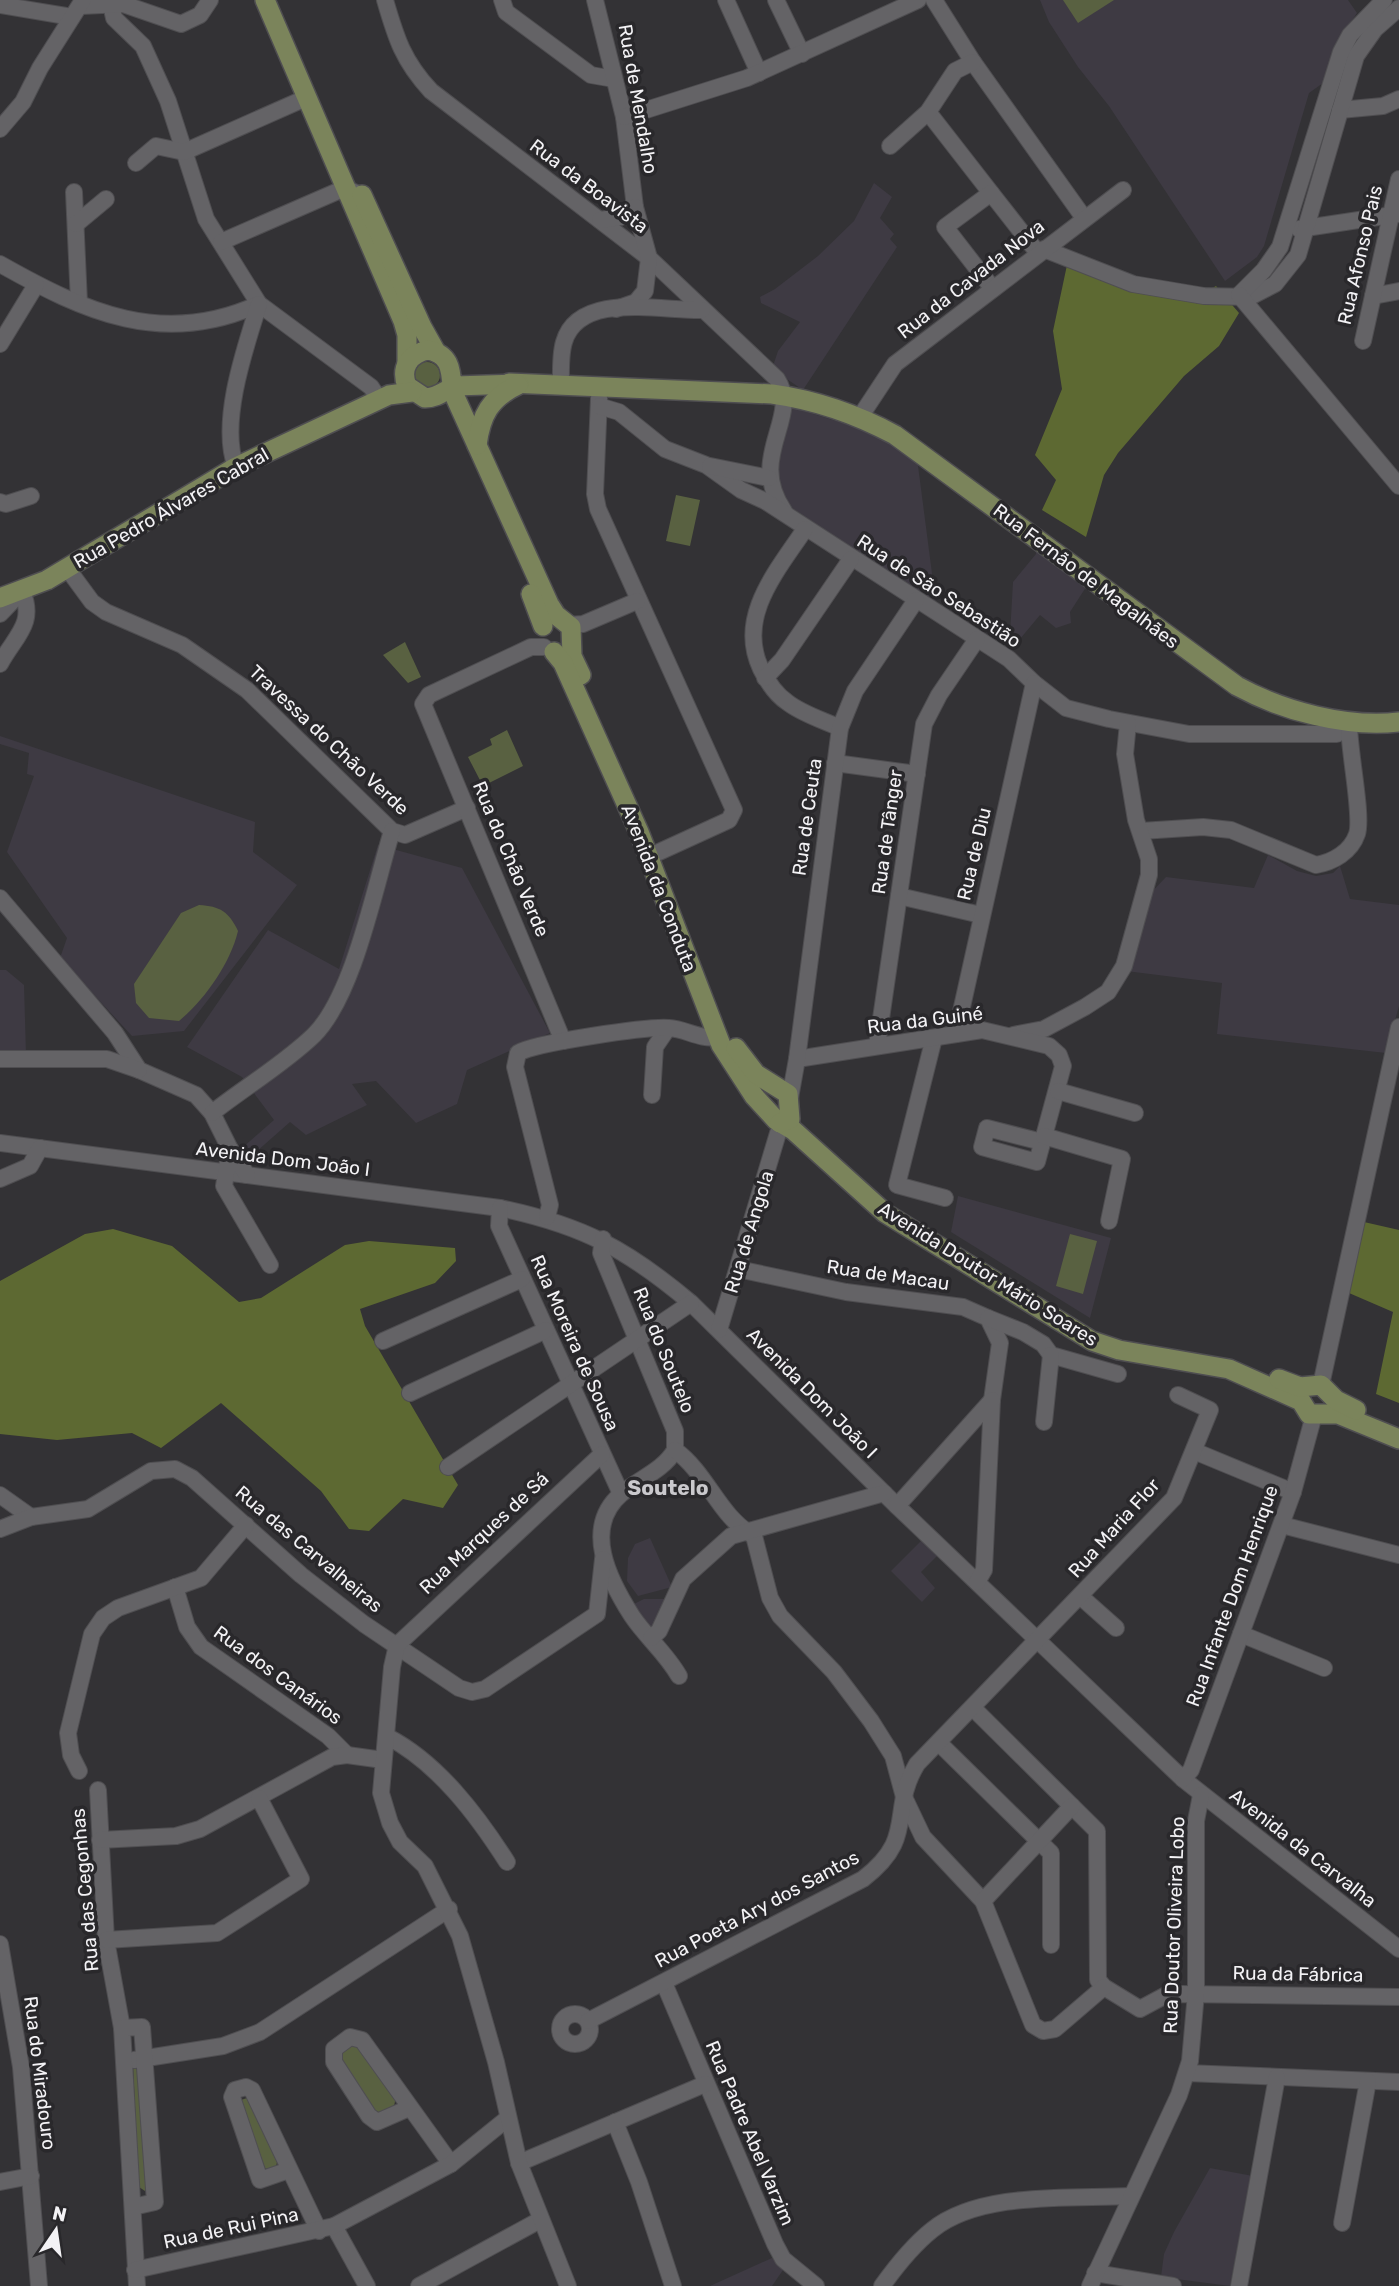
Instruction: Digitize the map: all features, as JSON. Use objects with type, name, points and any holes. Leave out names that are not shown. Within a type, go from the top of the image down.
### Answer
[{"type":"main road","points":[[265,0],[342,188],[403,321],[407,335],[404,378],[412,392],[445,378],[561,386],[600,397],[785,396]]},
{"type":"main road","points":[[312,112],[345,158],[445,378]]},
{"type":"main road","points":[[405,366],[419,352],[445,378]]},
{"type":"main road","name":"Rua Pedro Álvares Cabral","points":[[379,399],[405,366]]},
{"type":"main road","name":"Avenida da Conduta","points":[[445,378],[549,604],[572,629],[572,656],[659,852],[723,1022],[738,1053],[784,1113]]},
{"type":"main road","name":"Avenida da Conduta","points":[[445,378],[451,417],[539,612],[542,642],[563,663],[639,832],[717,1037],[741,1080],[784,1113]]},
{"type":"main road","points":[[477,445],[486,409],[496,398],[519,384]]},
{"type":"main road","name":"Rua Pedro Álvares Cabral","points":[[0,598],[22,592],[47,580],[236,467],[379,399],[400,392],[412,392]]},
{"type":"main road","name":"Rua Fernão de Magalhães","points":[[785,396],[860,417],[895,435],[1224,678],[1250,693],[1300,710],[1349,721],[1399,722]]},
{"type":"main road","points":[[551,620],[572,629],[565,650],[542,642],[551,620]]},
{"type":"main road","name":"Avenida Doutor Mário Soares","points":[[784,1113],[885,1213],[1092,1341],[1119,1350],[1217,1365],[1315,1400],[1344,1405],[1399,1427]]},
{"type":"main road","name":"Avenida Doutor Mário Soares","points":[[1315,1400],[1338,1414],[1399,1439]]},
{"type":"street","points":[[0,5],[79,8],[110,3],[127,5],[181,24],[200,15],[210,0]]},
{"type":"street","name":"Rua da Boavista","points":[[385,0],[404,57],[431,91],[649,258],[778,379],[785,396]]},
{"type":"street","points":[[502,0],[506,12],[591,75],[614,79]]},
{"type":"street","name":"Rua de Mendalho","points":[[595,0],[624,117],[635,207],[649,258]]},
{"type":"street","points":[[726,0],[759,73]]},
{"type":"street","points":[[776,0],[802,54]]},
{"type":"street","points":[[624,117],[759,73],[918,0]]},
{"type":"street","points":[[934,0],[973,62],[1084,218]]},
{"type":"street","points":[[1239,295],[1274,259],[1286,228],[1327,90],[1350,35],[1384,0]]},
{"type":"street","points":[[110,3],[114,18],[143,46],[168,100],[206,219],[259,304],[371,387],[379,399]]},
{"type":"street","points":[[0,130],[23,102],[79,8]]},
{"type":"street","points":[[928,112],[1041,251],[1133,284],[1203,296],[1259,295],[1288,272],[1298,255],[1356,56],[1375,29],[1399,8]]},
{"type":"street","points":[[890,146],[928,112],[955,71],[973,62]]},
{"type":"street","points":[[1327,90],[1342,103],[1383,106],[1399,99]]},
{"type":"street","points":[[136,163],[156,146],[184,152],[312,112]]},
{"type":"street","name":"Rua Afonso Pais","points":[[1363,341],[1395,215],[1399,179]]},
{"type":"street","points":[[221,242],[342,188],[356,192],[369,222],[381,233]]},
{"type":"street","name":"Rua da Cavada Nova","points":[[860,417],[895,364],[1123,190]]},
{"type":"street","points":[[74,192],[79,303]]},
{"type":"street","points":[[991,192],[945,227],[993,289]]},
{"type":"street","points":[[76,225],[106,199]]},
{"type":"street","points":[[600,220],[621,217],[635,207]]},
{"type":"street","points":[[1286,228],[1306,230],[1395,215]]},
{"type":"street","points":[[616,309],[636,302],[645,291],[649,258]]},
{"type":"street","points":[[0,264],[36,285],[115,319],[159,324],[191,324],[233,316],[259,304]]},
{"type":"street","points":[[0,344],[36,285]]},
{"type":"street","points":[[1373,296],[1399,291]]},
{"type":"street","points":[[1239,295],[1399,486]]},
{"type":"street","points":[[236,467],[229,442],[231,420],[259,304]]},
{"type":"street","points":[[561,386],[563,345],[572,327],[593,311],[702,310]]},
{"type":"street","points":[[769,478],[768,465],[785,396]]},
{"type":"street","points":[[600,397],[596,501],[637,601],[734,810],[729,820],[659,852]]},
{"type":"street","name":"Rua de São Sebastião","points":[[600,397],[665,449],[706,465],[769,478],[787,516]]},
{"type":"street","name":"Rua de São Sebastião","points":[[706,465],[1009,659],[1066,708],[1189,734],[1337,734],[1349,721]]},
{"type":"street","points":[[0,502],[6,504],[31,496]]},
{"type":"street","points":[[805,529],[768,586],[752,625],[754,651],[765,678],[787,703],[840,728]]},
{"type":"street","points":[[765,678],[782,660],[851,559]]},
{"type":"street","name":"Travessa do Chão Verde","points":[[67,568],[92,602],[106,612],[182,645],[247,690],[392,831],[405,835],[467,808]]},
{"type":"street","points":[[0,664],[29,618],[47,580]]},
{"type":"street","points":[[0,586],[22,592]]},
{"type":"street","points":[[22,592],[28,606],[29,618]]},
{"type":"street","points":[[0,614],[22,592]]},
{"type":"street","name":"Rua de Ceuta","points":[[797,1059],[840,728],[855,691],[916,600]]},
{"type":"street","points":[[572,629],[637,601]]},
{"type":"street","name":"Rua de Tânger","points":[[877,1046],[928,714],[977,639]]},
{"type":"street","name":"Rua do Chão Verde","points":[[542,642],[429,695],[423,704],[563,1041]]},
{"type":"street","name":"Rua de Diu","points":[[956,1034],[1034,683]]},
{"type":"street","points":[[1141,831],[1203,827],[1231,830],[1316,865],[1336,859],[1353,841],[1359,824],[1348,744],[1349,721]]},
{"type":"street","points":[[1011,1036],[1056,1024],[1108,992],[1124,965],[1149,875],[1125,754],[1128,723]]},
{"type":"street","points":[[835,764],[917,774]]},
{"type":"street","points":[[212,1113],[314,1035],[328,1017],[349,973],[392,831]]},
{"type":"street","points":[[899,896],[981,915]]},
{"type":"street","points":[[0,898],[119,1039],[139,1070]]},
{"type":"street","name":"Rua Infante Dom Henrique","points":[[1183,1779],[1191,1770],[1293,1492],[1399,1027]]},
{"type":"street","points":[[652,1095],[655,1047],[668,1028]]},
{"type":"street","points":[[547,1217],[550,1205],[515,1067],[518,1053],[524,1049],[563,1041],[668,1028],[708,1039],[717,1037]]},
{"type":"street","name":"Rua da Guiné","points":[[797,1059],[982,1030],[1049,1046],[1059,1055],[1063,1066],[1058,1091]]},
{"type":"street","points":[[934,1038],[897,1185],[945,1198]]},
{"type":"street","points":[[0,1059],[107,1059],[196,1095],[212,1113],[247,1175]]},
{"type":"street","name":"Rua de Angola","points":[[719,1330],[784,1113],[797,1059]]},
{"type":"street","points":[[1109,1221],[1122,1159],[1043,1139],[1058,1091],[1135,1113]]},
{"type":"street","name":"Avenida Dom João I","points":[[0,1143],[500,1208],[547,1217],[603,1239],[633,1257],[691,1303],[897,1506],[1183,1779]]},
{"type":"street","points":[[0,1180],[30,1166],[40,1148]]},
{"type":"street","points":[[230,1149],[224,1186],[270,1265]]},
{"type":"street","name":"Rua Moreira de Sousa","points":[[500,1208],[499,1226],[621,1494]]},
{"type":"street","name":"Rua do Soutelo","points":[[603,1239],[601,1253],[675,1431],[675,1450]]},
{"type":"street","name":"Rua de Macau","points":[[738,1269],[846,1292],[963,1307],[1023,1332],[1042,1344],[1051,1355]]},
{"type":"street","points":[[383,1340],[522,1279]]},
{"type":"street","points":[[448,1466],[691,1303]]},
{"type":"street","points":[[977,1582],[985,1570],[992,1400],[1000,1343],[988,1318]]},
{"type":"street","points":[[410,1393],[546,1330]]},
{"type":"street","points":[[1000,1343],[1009,1334],[1023,1332]]},
{"type":"street","points":[[1044,1422],[1051,1355],[1118,1374]]},
{"type":"street","name":"Rua Maria Flor","points":[[1037,1641],[1174,1498],[1210,1410],[1178,1395]]},
{"type":"street","points":[[897,1506],[992,1400]]},
{"type":"street","points":[[968,1429],[983,1434],[991,1446]]},
{"type":"street","points":[[621,1494],[671,1457],[675,1450],[692,1462],[735,1524],[754,1536],[770,1598],[779,1616],[834,1672],[872,1721],[893,1756],[904,1797],[923,1837],[983,1901],[1033,2025],[1043,2031],[1055,2029],[1104,1987],[1098,1980],[1097,1831],[973,1708]]},
{"type":"street","points":[[1194,1451],[1293,1492]]},
{"type":"street","name":"Rua Marques de Sá","points":[[397,1645],[602,1454]]},
{"type":"street","name":"Rua das Carvalheiras","points":[[0,1529],[31,1517],[88,1509],[151,1471],[175,1469],[192,1478],[302,1575],[364,1624],[459,1688],[472,1692],[485,1689],[597,1614],[603,1559],[598,1535],[607,1512],[621,1494]]},
{"type":"street","points":[[650,1638],[659,1631],[682,1579],[731,1536],[884,1493]]},
{"type":"street","points":[[0,1495],[31,1517]]},
{"type":"street","points":[[79,1771],[71,1755],[68,1733],[92,1634],[103,1618],[118,1608],[201,1578],[246,1525]]},
{"type":"street","points":[[1282,1525],[1399,1555]]},
{"type":"street","points":[[603,1559],[632,1616],[679,1675]]},
{"type":"street","name":"Rua dos Canários","points":[[175,1587],[187,1627],[201,1647],[328,1736],[347,1755]]},
{"type":"street","points":[[1080,1597],[1116,1628]]},
{"type":"street","points":[[1241,1634],[1324,1668]]},
{"type":"street","name":"Rua Poeta Ary dos Santos","points":[[588,2021],[874,1871],[888,1857],[898,1840],[904,1797],[918,1765],[1037,1641]]},
{"type":"street","points":[[397,1645],[392,1667],[388,1737],[383,1760],[381,1793],[390,1823],[400,1842],[425,1866],[449,1909],[460,1936],[496,2062],[519,2163],[568,2286]]},
{"type":"street","points":[[388,1737],[408,1747],[478,1816],[507,1862]]},
{"type":"street","points":[[939,1743],[1051,1853],[1051,1945]]},
{"type":"street","points":[[100,1840],[176,1836],[200,1829],[332,1757],[347,1755],[383,1760]]},
{"type":"street","name":"Avenida da Carvalha","points":[[1183,1779],[1399,1949]]},
{"type":"street","name":"Rua das Cegonhas","points":[[98,1790],[106,1940],[122,2028],[136,2278]]},
{"type":"street","name":"Rua Doutor Oliveira Lobo","points":[[1092,2280],[1130,2196],[1137,2188],[1187,2073],[1196,1993],[1196,1821],[1200,1795]]},
{"type":"street","points":[[106,1940],[217,1933],[301,1879],[258,1798]]},
{"type":"street","points":[[983,1901],[1072,1806]]},
{"type":"street","points":[[124,2060],[223,2046],[260,2032],[449,1909]]},
{"type":"street","name":"Rua do Miradouro","points":[[0,1944],[21,2067],[31,2176],[0,2182]]},
{"type":"street","name":"Rua Padre Abel Varzim","points":[[664,1983],[705,2084],[783,2259],[813,2285]]},
{"type":"street","name":"Rua da Fábrica","points":[[1104,1987],[1140,2009],[1166,1995],[1196,1993],[1399,1997]]},
{"type":"street","points":[[122,2028],[142,2027],[155,2202],[133,2207]]},
{"type":"street","points":[[409,2108],[377,2122],[369,2116],[334,2062],[334,2049],[350,2037],[362,2040],[451,2164]]},
{"type":"street","points":[[1187,2073],[1399,2082]]},
{"type":"street","points":[[1239,2286],[1277,2077]]},
{"type":"street","points":[[1342,2223],[1368,2081]]},
{"type":"street","points":[[519,2163],[705,2084]]},
{"type":"street","points":[[289,2169],[260,2180],[232,2097],[235,2090],[246,2087],[252,2090],[289,2169],[368,2286]]},
{"type":"street","name":"Rua de Rui Pina","points":[[136,2278],[327,2228],[451,2164],[508,2118]]},
{"type":"street","points":[[615,2122],[673,2286]]},
{"type":"street","points":[[31,2176],[39,2286]]},
{"type":"street","points":[[882,2286],[904,2255],[934,2228],[972,2209],[1007,2202],[1130,2196]]},
{"type":"street","points":[[419,2286],[540,2220]]},
{"type":"street","points":[[1092,2280],[1173,2286]]},
{"type":"shaded area","points":[[1040,0],[1348,0],[1357,13],[1333,49],[1323,83],[1309,93],[1264,246],[1257,257],[1225,281],[1109,106],[1078,67],[1049,22]]},
{"type":"shaded area","points":[[874,183],[892,197],[880,218],[894,234],[890,239],[897,247],[803,390],[772,369],[778,351],[800,322],[761,303],[760,297],[775,289],[818,256],[854,221]]},
{"type":"shaded area","points":[[791,407],[878,434],[917,458],[936,604],[789,506],[772,469]]},
{"type":"shaded area","points":[[1035,544],[1088,584],[1070,612],[1071,623],[1056,628],[1040,615],[1009,652],[1013,582],[1036,554]]},
{"type":"shaded area","points":[[0,736],[255,822],[253,852],[297,885],[184,1031],[132,1036],[60,958],[67,938],[7,852],[34,776],[27,774],[29,753],[0,744]]},
{"type":"shaded area","points":[[378,845],[462,868],[550,1033],[467,1070],[457,1104],[416,1123],[376,1081],[352,1084],[367,1105],[306,1135],[290,1122],[248,1159],[242,1148],[274,1120],[242,1077],[187,1047],[268,930],[339,969]]},
{"type":"shaded area","points":[[1268,855],[1297,871],[1316,876],[1333,873],[1340,866],[1350,899],[1399,905],[1399,1006],[1386,1053],[1217,1034],[1222,983],[1126,971],[1146,898],[1166,877],[1254,888]]},
{"type":"shaded area","points":[[0,970],[6,970],[24,985],[26,1054],[0,1054]]},
{"type":"shaded area","points":[[958,1196],[1111,1238],[1090,1318],[951,1232]]},
{"type":"shaded area","points":[[650,1538],[672,1587],[638,1596],[627,1581],[628,1558],[635,1544]]},
{"type":"shaded area","points":[[923,1539],[939,1554],[921,1572],[935,1588],[922,1602],[891,1571]]},
{"type":"shaded area","points":[[644,1599],[665,1599],[662,1617],[651,1628],[632,1605]]},
{"type":"shaded area","points":[[1210,2168],[1253,2176],[1230,2286],[1161,2277],[1164,2254]]},
{"type":"shaded area","points":[[772,2258],[783,2270],[772,2286],[710,2286]]},
{"type":"green space","points":[[1063,0],[1114,0],[1078,23]]},
{"type":"green space","points":[[1067,265],[1189,289],[1216,286],[1239,313],[1219,346],[1184,376],[1118,453],[1104,475],[1086,537],[1042,510],[1056,480],[1035,455],[1062,389],[1053,331]]},
{"type":"green space","points":[[427,362],[437,365],[440,375],[437,385],[427,388],[417,385],[414,375],[417,365]]},
{"type":"green space","points":[[676,495],[700,500],[690,546],[666,541]]},
{"type":"green space","points":[[405,642],[421,677],[408,683],[383,655]]},
{"type":"green space","points":[[507,730],[523,766],[483,786],[468,757],[492,745],[490,739]]},
{"type":"green space","points":[[199,905],[223,911],[235,924],[238,931],[229,956],[207,992],[179,1021],[149,1018],[136,1003],[134,984],[181,913]]},
{"type":"green space","points":[[1364,1222],[1399,1230],[1399,1403],[1376,1394],[1393,1312],[1349,1293]]},
{"type":"green space","points":[[113,1229],[172,1246],[239,1302],[261,1298],[345,1245],[369,1241],[455,1248],[456,1261],[435,1283],[360,1309],[365,1326],[458,1485],[443,1508],[403,1499],[369,1531],[349,1529],[321,1491],[221,1403],[161,1448],[132,1433],[57,1440],[0,1434],[0,1281],[85,1234]]},
{"type":"green space","points":[[1070,1234],[1097,1241],[1083,1294],[1056,1286]]},
{"type":"green space","points":[[355,2043],[396,2097],[394,2106],[382,2114],[373,2109],[341,2060],[341,2051]]},
{"type":"green space","points":[[133,2066],[137,2066],[148,2186],[145,2191],[139,2187]]},
{"type":"green space","points":[[247,2098],[277,2162],[276,2167],[269,2170],[265,2168],[240,2104],[241,2100]]},
{"type":"district","name":"Soutelo","points":[[668,1487]]}]
